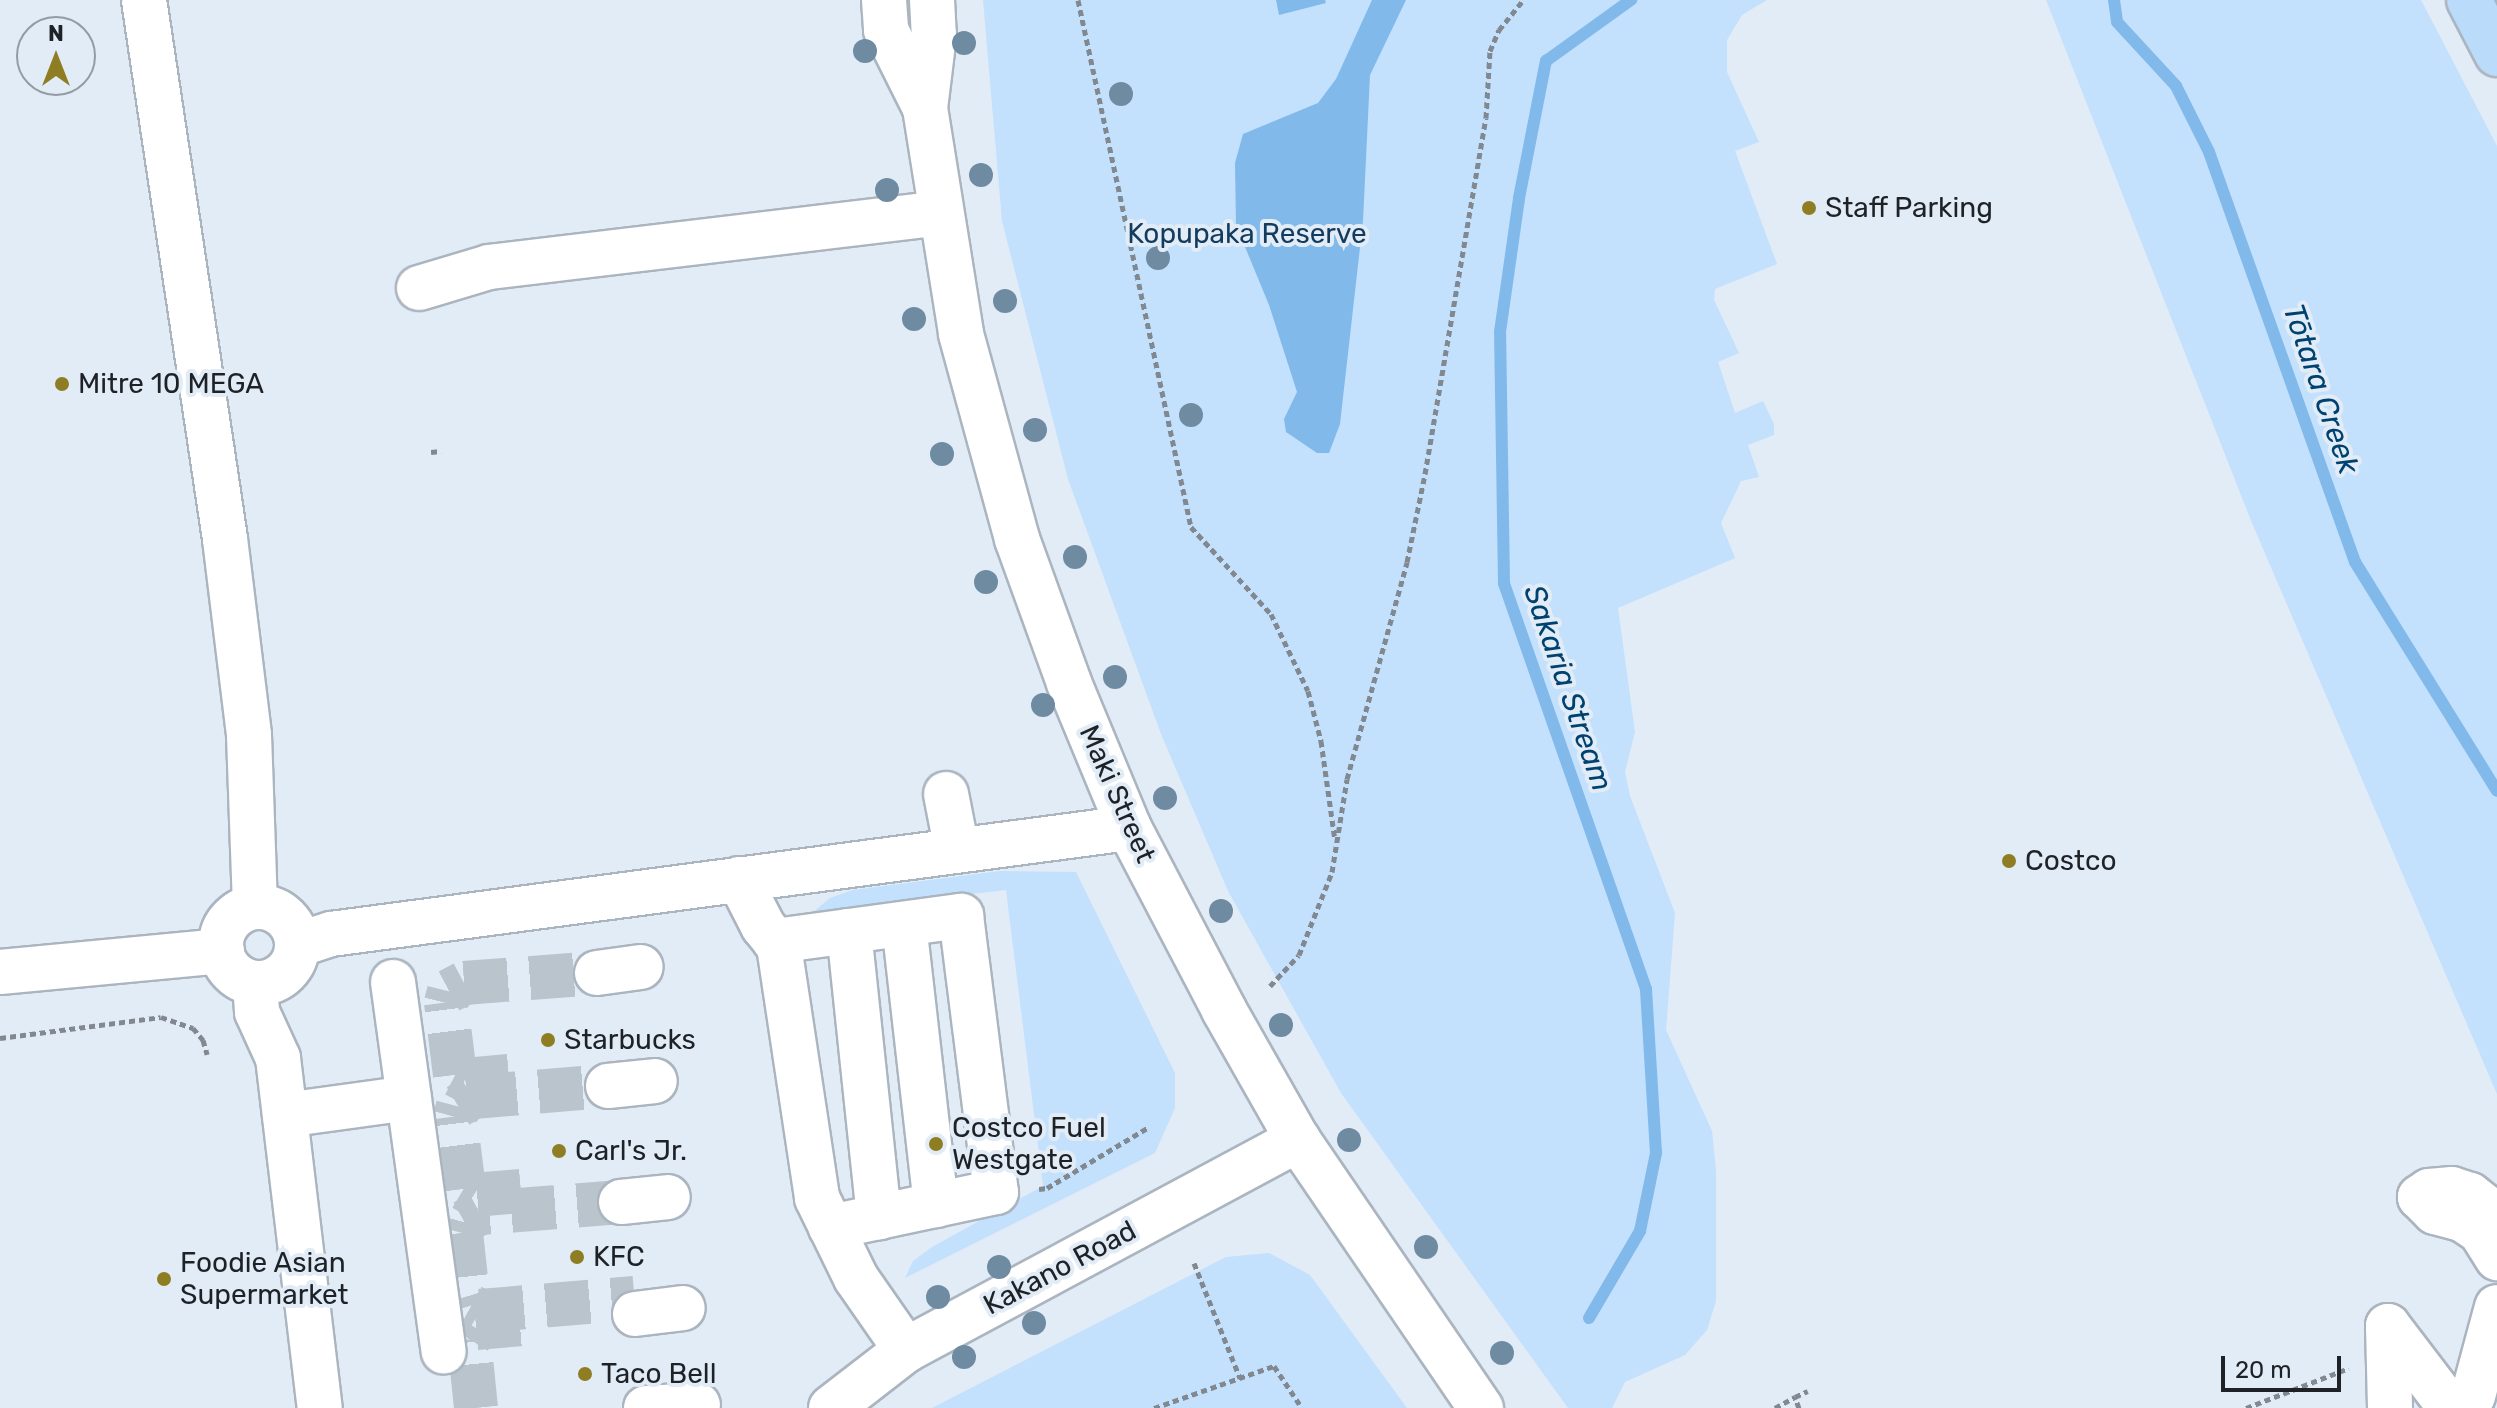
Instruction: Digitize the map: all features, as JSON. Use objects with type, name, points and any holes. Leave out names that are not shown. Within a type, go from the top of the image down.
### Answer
[{"type":"highway","points":[[2469,0],[2497,54]]},
{"type":"street","points":[[144,0],[225,539],[249,735],[255,906]]},
{"type":"street","name":"Maki Street","points":[[884,0],[886,30],[925,108]]},
{"type":"street","name":"Maki Street","points":[[932,0],[934,35],[925,108],[961,334],[1017,539],[1069,683],[1129,828],[1210,985],[1298,1140],[1481,1408]]},
{"type":"street","points":[[419,288],[489,267],[940,213]]},
{"type":"street","points":[[946,794],[957,850]]},
{"type":"street","points":[[297,945],[331,934],[1129,828]]},
{"type":"street","points":[[739,879],[779,946],[817,1198],[856,1278],[906,1350]]},
{"type":"street","points":[[255,906],[280,913],[296,933],[297,945],[295,958],[280,977],[255,983],[233,973],[222,951],[221,939],[232,917],[255,906]]},
{"type":"street","points":[[775,941],[961,916],[996,1192],[831,1227]]},
{"type":"street","points":[[904,924],[936,1205]]},
{"type":"street","points":[[849,931],[879,1217]]},
{"type":"street","points":[[0,972],[222,951]]},
{"type":"street","points":[[597,973],[641,967]]},
{"type":"street","points":[[393,982],[444,1352]]},
{"type":"street","points":[[255,983],[257,1012],[278,1058],[320,1408]]},
{"type":"street","points":[[608,1077],[654,1072]]},
{"type":"street","points":[[285,1115],[409,1098]]},
{"type":"street","name":"Kakano Road","points":[[831,1408],[906,1350],[1298,1140]]},
{"type":"street","points":[[620,1192],[666,1188]]},
{"type":"street","points":[[2497,1216],[2470,1195],[2452,1189],[2429,1191],[2420,1197],[2435,1212],[2462,1219],[2481,1232],[2497,1258]]},
{"type":"street","points":[[635,1306],[681,1300]]},
{"type":"street","points":[[2390,1408],[2388,1326],[2460,1400],[2497,1307]]},
{"type":"street","points":[[646,1408],[698,1405]]},
{"type":"path","points":[[1078,0],[1191,527],[1271,614],[1308,691],[1324,757],[1336,848]]},
{"type":"path","points":[[1270,986],[1299,955],[1332,872],[1347,779],[1407,562],[1425,474],[1486,118],[1490,51],[1499,30],[1523,0]]},
{"type":"path","points":[[431,452],[441,451]]},
{"type":"path","points":[[0,1038],[161,1017],[193,1028],[203,1040],[207,1054]]},
{"type":"path","points":[[996,1192],[1047,1188],[1149,1127]]},
{"type":"path","points":[[1194,1263],[1240,1378]]},
{"type":"path","points":[[1154,1408],[1274,1366],[1302,1408]]},
{"type":"path","points":[[1775,1408],[1808,1391]]},
{"type":"path","points":[[1795,1397],[1799,1408]]},
{"type":"green space","name":"Kopupaka Reserve","points":[[983,0],[1767,0],[1742,15],[1727,40],[1727,72],[1759,142],[1735,151],[1777,264],[1715,289],[1714,300],[1739,353],[1718,362],[1735,413],[1763,401],[1774,424],[1774,435],[1748,445],[1759,477],[1741,481],[1721,523],[1735,558],[1618,608],[1635,732],[1625,772],[1630,796],[1675,913],[1666,1030],[1712,1131],[1716,1171],[1716,1301],[1707,1330],[1685,1355],[1625,1382],[1612,1408],[1568,1408],[1341,1093],[1228,891],[1161,734],[1068,479],[1002,221]]},
{"type":"green space","points":[[2046,0],[2421,0],[2497,146],[2497,1094],[2252,523]]},
{"type":"green space","points":[[1000,871],[1076,872],[1175,1073],[1175,1108],[1155,1153],[905,1278],[913,1261],[932,1247],[1043,1186],[1006,890],[813,912],[830,898],[853,890]]},
{"type":"green space","points":[[1269,1253],[1310,1275],[1407,1408],[932,1408],[1226,1257]]},
{"type":"water","points":[[1276,0],[1325,0],[1326,3],[1279,15]]},
{"type":"water","points":[[1372,0],[1406,0],[1370,75],[1363,221],[1340,424],[1329,453],[1317,453],[1286,432],[1284,419],[1297,392],[1269,305],[1236,225],[1235,163],[1243,134],[1318,103],[1336,79]]},
{"type":"waterway","name":"Sakaria Stream","points":[[1589,1318],[1640,1231],[1656,1153],[1646,989],[1504,583],[1500,332],[1519,198],[1546,61],[1631,0]]},
{"type":"waterway","name":"Tōtara Creek","points":[[2114,0],[2117,22],[2176,86],[2209,152],[2355,562],[2497,791]]},
{"type":"tunnel","points":[[509,1076],[465,1080],[455,1075],[446,1003],[449,991],[464,983],[597,973]]},
{"type":"tunnel","points":[[521,1191],[474,1195],[464,1189],[455,1117],[458,1106],[473,1097],[608,1086]]},
{"type":"tunnel","points":[[621,1202],[480,1213],[464,1222],[461,1233],[468,1296],[471,1306],[480,1311],[634,1298]]},
{"type":"tunnel","points":[[476,1408],[469,1339],[476,1328],[523,1324]]},
{"type":"place","name":"Staff Parking","points":[[1809,208]]},
{"type":"place","name":"Mitre 10 MEGA","points":[[62,384]]},
{"type":"place","name":"Costco","points":[[2009,861]]},
{"type":"place","name":"Starbucks","points":[[548,1040]]},
{"type":"place","name":"Costco Fuel Westgate","points":[[936,1144]]},
{"type":"place","name":"Carl's Jr.","points":[[559,1151]]},
{"type":"place","name":"KFC","points":[[577,1257]]},
{"type":"place","name":"Foodie Asian Supermarket","points":[[164,1279]]},
{"type":"place","name":"Taco Bell","points":[[585,1374]]}]
